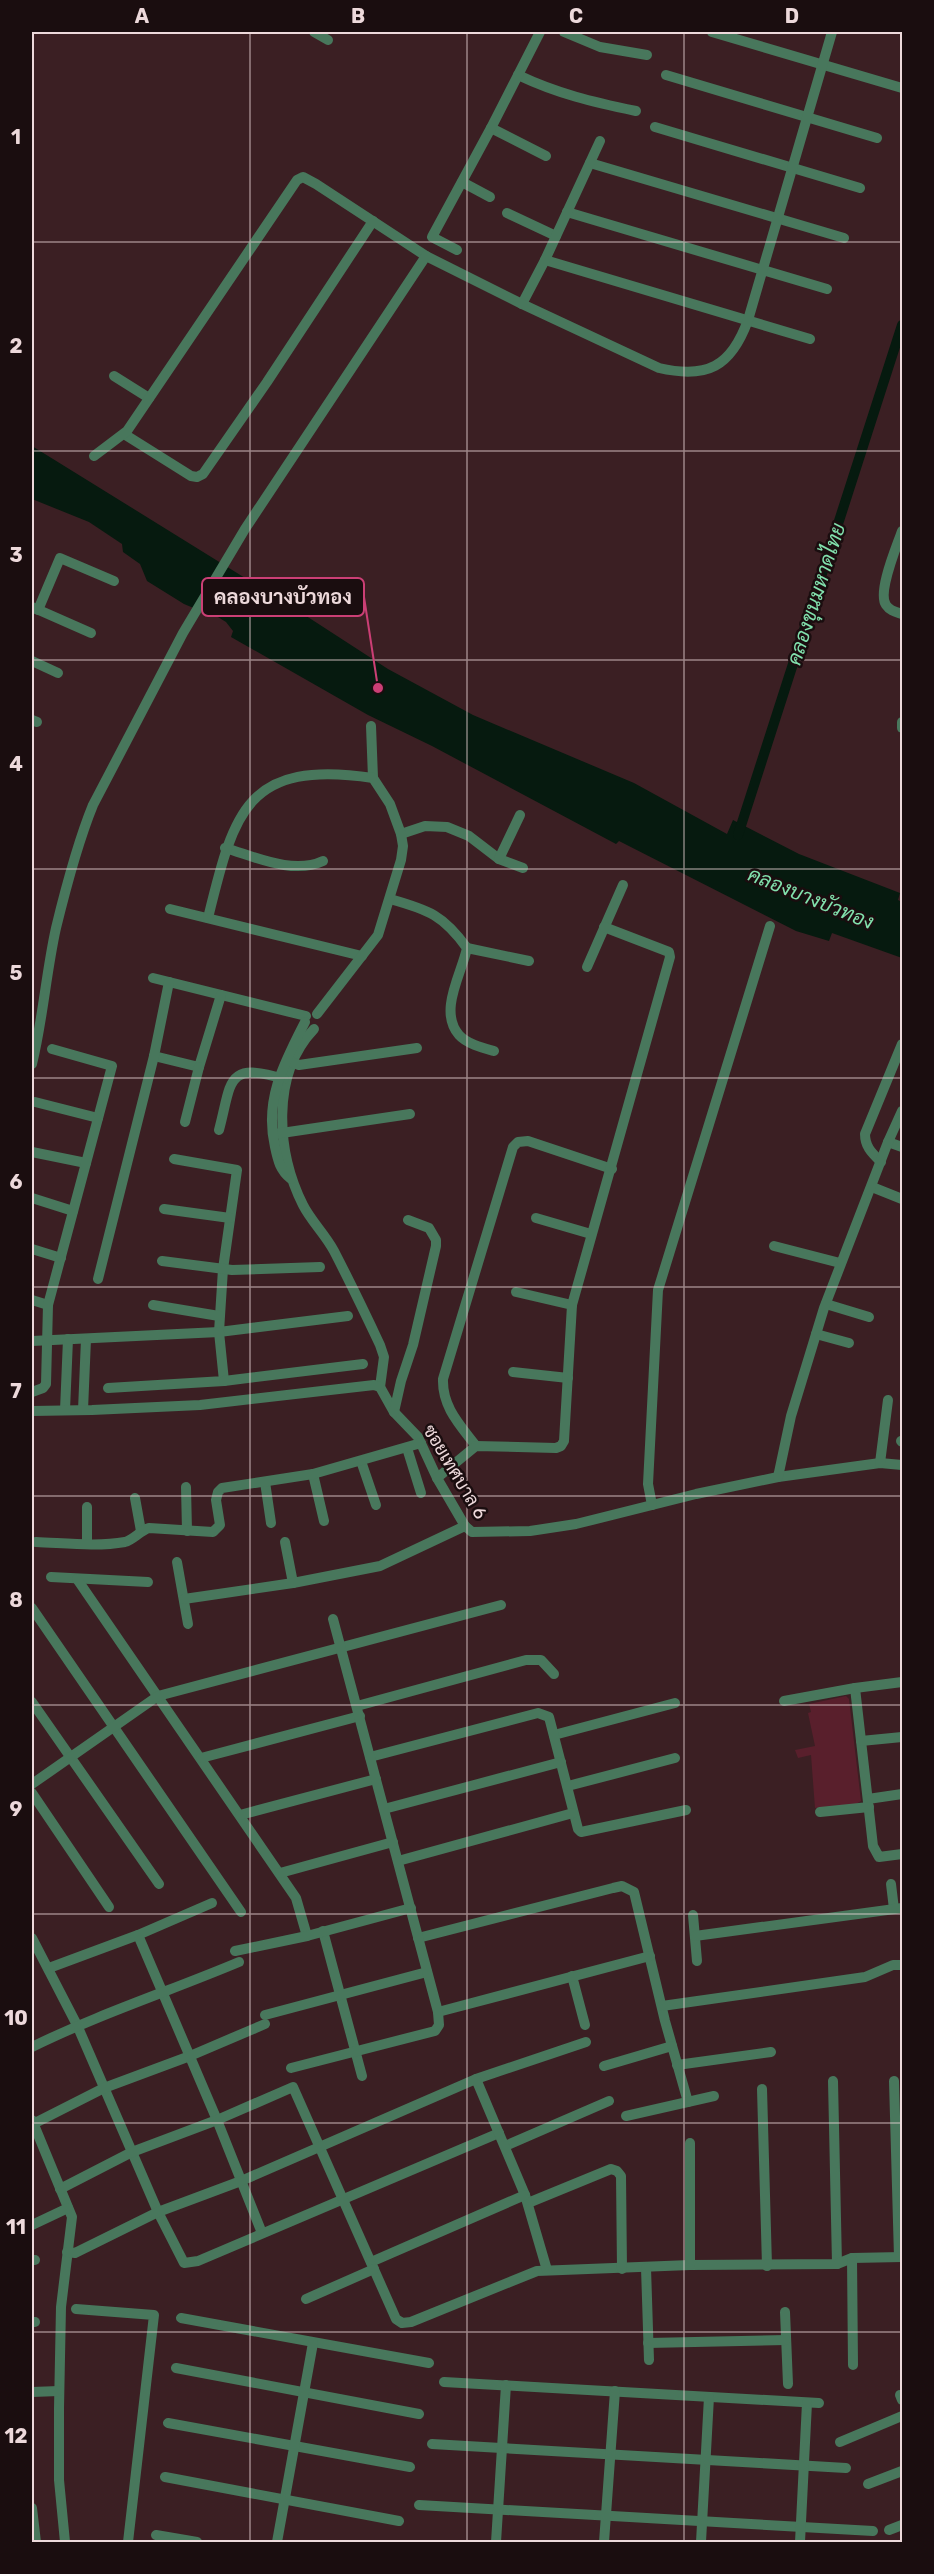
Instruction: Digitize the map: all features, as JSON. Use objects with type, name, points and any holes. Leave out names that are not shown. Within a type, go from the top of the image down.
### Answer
[{"type":"street","points":[[314,32],[328,40]]},
{"type":"street","points":[[458,250],[432,237],[540,32]]},
{"type":"street","points":[[564,32],[600,47],[647,55]]},
{"type":"street","points":[[712,32],[903,88]]},
{"type":"street","points":[[94,456],[124,434],[297,180],[303,177],[426,256],[659,368],[683,373],[704,370],[722,362],[740,342],[748,320],[831,32]]},
{"type":"street","points":[[518,75],[548,90],[576,99],[636,111]]},
{"type":"street","points":[[666,75],[877,138]]},
{"type":"street","points":[[655,127],[860,188]]},
{"type":"street","points":[[491,128],[546,156]]},
{"type":"street","points":[[522,304],[600,141]]},
{"type":"street","points":[[590,163],[844,238]]},
{"type":"street","points":[[462,182],[490,197]]},
{"type":"street","points":[[567,212],[827,289]]},
{"type":"street","points":[[507,213],[556,236]]},
{"type":"street","points":[[124,434],[191,476],[197,477],[203,474],[267,382],[373,220]]},
{"type":"street","points":[[32,1064],[41,1025],[56,930],[84,829],[93,805],[183,633],[245,530],[426,256]]},
{"type":"street","points":[[545,260],[810,339]]},
{"type":"street","points":[[114,376],[149,398]]},
{"type":"street","points":[[903,531],[883,590],[886,605],[890,610],[903,614]]},
{"type":"street","points":[[91,633],[35,608],[60,558],[114,581]]},
{"type":"street","points":[[32,661],[58,673]]},
{"type":"street","points":[[903,722],[903,728]]},
{"type":"street","points":[[32,1411],[201,1405],[368,1385],[380,1387],[384,1358],[380,1345],[333,1249],[304,1208],[291,1179],[280,1168],[272,1106],[309,1018],[378,935],[401,860],[403,846],[390,804],[373,778],[371,726]]},
{"type":"street","points":[[208,918],[225,848],[244,809],[257,796],[277,783],[304,776],[327,774],[373,778]]},
{"type":"street","points":[[499,859],[520,815]]},
{"type":"street","points":[[400,834],[425,826],[447,827],[468,836],[499,859],[523,868]]},
{"type":"street","points":[[225,848],[291,867],[312,867],[323,861]]},
{"type":"street","points":[[587,967],[623,885]]},
{"type":"street","points":[[390,899],[422,908],[438,916],[456,932],[467,948],[529,961]]},
{"type":"street","points":[[170,909],[362,956]]},
{"type":"street","points":[[652,1505],[648,1484],[658,1290],[770,926]]},
{"type":"street","points":[[437,1478],[476,1446],[561,1446],[564,1441],[572,1305],[591,1234],[612,1169],[670,954],[604,927]]},
{"type":"street","points":[[467,948],[453,993],[452,1020],[459,1036],[470,1043],[494,1051]]},
{"type":"street","points":[[153,978],[321,1023],[289,1062]]},
{"type":"street","points":[[98,1278],[154,1056],[169,982]]},
{"type":"street","points":[[185,1122],[221,995]]},
{"type":"street","points":[[881,1162],[869,1150],[865,1142],[865,1134],[903,1044]]},
{"type":"street","points":[[289,1062],[299,1065],[417,1048]]},
{"type":"street","points":[[32,1392],[43,1388],[46,1384],[48,1305],[112,1066],[52,1049]]},
{"type":"street","points":[[154,1056],[199,1067]]},
{"type":"street","points":[[219,1130],[231,1084],[236,1076],[242,1072],[253,1072],[283,1078]]},
{"type":"street","points":[[34,1102],[98,1118]]},
{"type":"street","points":[[778,1477],[791,1416],[840,1263],[888,1142],[903,1111]]},
{"type":"street","points":[[277,1134],[410,1114]]},
{"type":"street","points":[[476,1446],[446,1404],[443,1379],[513,1147],[518,1142],[528,1141],[612,1169]]},
{"type":"street","points":[[888,1142],[903,1147]]},
{"type":"street","points":[[32,1152],[86,1163]]},
{"type":"street","points":[[174,1159],[237,1170],[219,1316],[224,1381]]},
{"type":"street","points":[[872,1187],[903,1199]]},
{"type":"street","points":[[32,1198],[74,1210]]},
{"type":"street","points":[[164,1209],[230,1218]]},
{"type":"street","points":[[536,1218],[591,1234]]},
{"type":"street","points":[[394,1412],[400,1381],[413,1345],[436,1246],[436,1240],[429,1228],[408,1220]]},
{"type":"street","points":[[774,1246],[840,1263]]},
{"type":"street","points":[[32,1249],[61,1258]]},
{"type":"street","points":[[162,1261],[223,1269],[320,1267]]},
{"type":"street","points":[[516,1292],[572,1305]]},
{"type":"street","points":[[32,1300],[48,1305]]},
{"type":"street","points":[[826,1304],[869,1317]]},
{"type":"street","points":[[153,1305],[219,1316]]},
{"type":"street","points":[[32,1341],[219,1332],[348,1316]]},
{"type":"street","points":[[816,1334],[849,1343]]},
{"type":"street","points":[[83,1410],[86,1339]]},
{"type":"street","points":[[65,1410],[68,1340]]},
{"type":"street","points":[[108,1388],[224,1381],[363,1364]]},
{"type":"street","points":[[513,1372],[568,1378]]},
{"type":"street","points":[[382,1375],[400,1381]]},
{"type":"street","name":"ซอยเทศบาล 6","points":[[380,1387],[394,1412],[421,1443],[437,1478],[465,1526],[472,1532],[489,1534],[530,1531],[576,1524],[778,1477],[880,1463],[903,1466]]},
{"type":"street","points":[[880,1463],[888,1400]]},
{"type":"street","points":[[33,1549],[128,1541],[149,1528],[206,1533],[218,1529],[220,1525],[216,1500],[222,1488],[313,1474],[421,1443]]},
{"type":"street","points":[[407,1448],[421,1493]]},
{"type":"street","points":[[362,1461],[376,1504]]},
{"type":"street","points":[[313,1474],[324,1521]]},
{"type":"street","points":[[265,1482],[271,1523]]},
{"type":"street","points":[[186,1487],[187,1531]]},
{"type":"street","points":[[135,1498],[141,1531]]},
{"type":"street","points":[[87,1507],[87,1543]]},
{"type":"street","points":[[184,1599],[293,1583],[380,1566],[465,1526]]},
{"type":"street","points":[[285,1542],[293,1583]]},
{"type":"street","points":[[177,1562],[189,1624]]},
{"type":"street","points":[[51,1577],[148,1582]]},
{"type":"street","points":[[77,1579],[280,1873],[296,1898],[307,1936]]},
{"type":"street","points":[[32,1784],[158,1696],[501,1605]]},
{"type":"street","points":[[32,1608],[241,1912]]},
{"type":"street","points":[[291,2068],[435,2031],[439,2025],[438,2012],[411,1908],[333,1618]]},
{"type":"street","points":[[201,1758],[526,1660],[542,1660],[554,1674]]},
{"type":"street","points":[[784,1701],[903,1682]]},
{"type":"street","points":[[855,1688],[873,1846],[879,1857],[903,1854]]},
{"type":"street","points":[[32,1702],[159,1884]]},
{"type":"street","points":[[554,1735],[675,1703]]},
{"type":"street","points":[[370,1757],[538,1713],[549,1717],[578,1829],[586,1833],[686,1810]]},
{"type":"street","points":[[861,1741],[903,1737]]},
{"type":"street","points":[[568,1786],[675,1758]]},
{"type":"street","points":[[384,1809],[561,1762]]},
{"type":"street","points":[[240,1815],[376,1779]]},
{"type":"street","points":[[32,1793],[109,1907]]},
{"type":"street","points":[[820,1812],[903,1794]]},
{"type":"street","points":[[398,1861],[573,1813]]},
{"type":"street","points":[[280,1873],[393,1842]]},
{"type":"street","points":[[695,1936],[898,1909],[891,1884]]},
{"type":"street","points":[[418,1938],[622,1886],[634,1892],[688,2102]]},
{"type":"street","points":[[49,1968],[138,1935],[212,1903]]},
{"type":"street","points":[[32,2047],[77,2025],[163,1994],[237,1956],[411,1908]]},
{"type":"street","points":[[693,1915],[697,1961]]},
{"type":"street","points":[[323,1931],[362,2076]]},
{"type":"street","points":[[138,1935],[218,2120],[262,2233]]},
{"type":"street","points":[[32,1938],[77,2025],[158,2212],[184,2263],[198,2261],[499,2133]]},
{"type":"street","points":[[438,2012],[650,1956]]},
{"type":"street","points":[[662,2006],[865,1977],[892,1965],[903,1965]]},
{"type":"street","points":[[65,2542],[59,2480],[59,2391],[61,2307],[72,2217],[33,2129],[104,2088],[190,2056],[265,2020],[340,1995],[427,1972]]},
{"type":"street","points":[[572,1976],[585,2025]]},
{"type":"street","points":[[67,2252],[75,2253],[158,2212],[320,2148],[476,2079],[586,2042]]},
{"type":"street","points":[[604,2066],[672,2046]]},
{"type":"street","points":[[677,2065],[771,2052]]},
{"type":"street","points":[[476,2079],[526,2199],[547,2270]]},
{"type":"street","points":[[833,2081],[837,2264]]},
{"type":"street","points":[[60,2189],[132,2152],[218,2120],[293,2087],[396,2319],[402,2323],[411,2322],[537,2271],[690,2265],[837,2264],[852,2258],[901,2257],[894,2081]]},
{"type":"street","points":[[762,2089],[767,2266]]},
{"type":"street","points":[[626,2116],[714,2096]]},
{"type":"street","points":[[505,2146],[609,2101]]},
{"type":"street","points":[[690,2143],[690,2265]]},
{"type":"street","points":[[306,2299],[373,2266],[526,2199],[611,2169],[621,2175],[622,2269]]},
{"type":"street","points":[[32,2224],[68,2208]]},
{"type":"street","points":[[852,2258],[853,2365]]},
{"type":"street","points":[[646,2268],[649,2360]]},
{"type":"street","points":[[76,2309],[154,2315],[128,2542]]},
{"type":"street","points":[[785,2312],[788,2384]]},
{"type":"street","points":[[181,2318],[429,2363]]},
{"type":"street","points":[[648,2343],[786,2340]]},
{"type":"street","points":[[277,2542],[313,2343]]},
{"type":"street","points":[[176,2368],[419,2414]]},
{"type":"street","points":[[444,2382],[819,2403]]},
{"type":"street","points":[[496,2542],[506,2385]]},
{"type":"street","points":[[32,2392],[59,2391]]},
{"type":"street","points":[[604,2542],[615,2391]]},
{"type":"street","points":[[701,2542],[709,2397]]},
{"type":"street","points":[[800,2542],[807,2403]]},
{"type":"street","points":[[840,2442],[903,2416]]},
{"type":"street","points":[[168,2423],[410,2467]]},
{"type":"street","points":[[432,2444],[846,2468]]},
{"type":"street","points":[[868,2484],[903,2471]]},
{"type":"street","points":[[165,2477],[399,2521]]},
{"type":"street","points":[[419,2505],[873,2531]]},
{"type":"street","points":[[32,2508],[36,2542]]},
{"type":"street","points":[[889,2530],[903,2525]]},
{"type":"street","points":[[156,2535],[197,2542]]},
{"type":"shaded area","points":[[846,1696],[849,1699],[861,1801],[856,1804],[815,1808],[811,1755],[798,1758],[795,1750],[815,1746],[808,1713],[811,1712],[809,1704]]},
{"type":"water","points":[[32,446],[388,669],[473,715],[634,783],[727,834],[733,820],[799,854],[900,893],[898,900],[902,902],[902,958],[832,933],[829,941],[796,931],[619,841],[616,844],[432,746],[368,715],[231,637],[233,631],[226,622],[213,614],[184,604],[147,581],[140,564],[123,552],[122,544],[89,522],[32,499]]},
{"type":"waterway","name":"คลองขุนมหาดไทย","points":[[738,835],[902,325]]},
{"type":"place","name":"คลองบางบัวทอง","points":[[378,688]]}]
